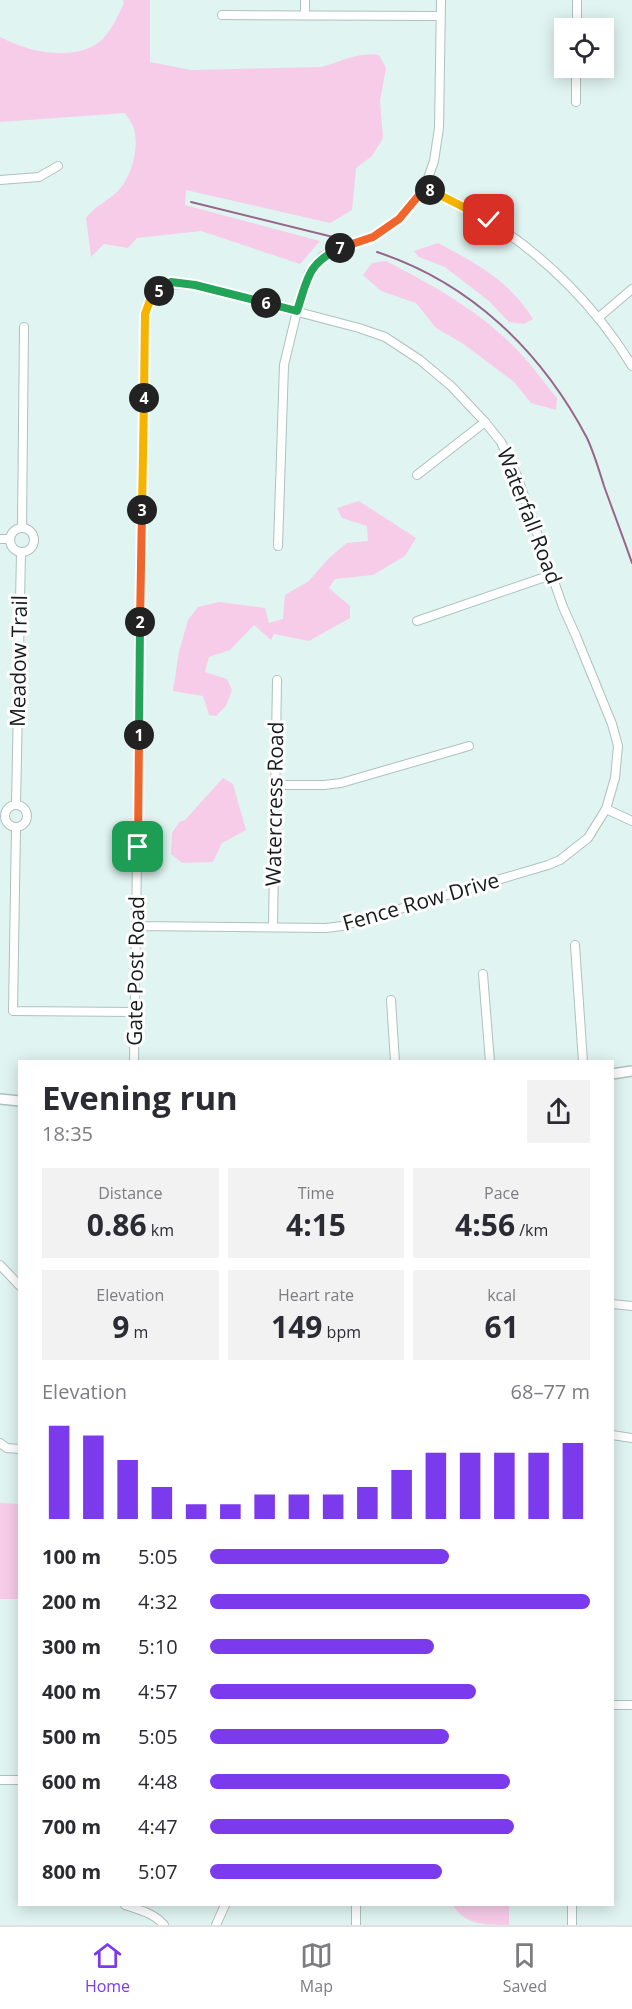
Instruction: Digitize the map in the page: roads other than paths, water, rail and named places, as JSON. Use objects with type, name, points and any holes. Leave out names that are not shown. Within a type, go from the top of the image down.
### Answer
[{"type":"street","points":[[304,0],[304,15]]},
{"type":"street","points":[[278,546],[284,365],[297,311],[309,273],[323,256],[343,246],[373,237],[399,219],[425,188],[434,161],[439,129],[441,0]]},
{"type":"street","points":[[577,0],[577,18]]},
{"type":"street","points":[[222,15],[440,16]]},
{"type":"street","points":[[576,78],[576,102]]},
{"type":"street","points":[[0,180],[39,177],[58,166]]},
{"type":"street","points":[[425,188],[489,220],[523,244],[553,270],[598,318],[619,344],[632,366]]},
{"type":"street","name":"Gate Post Road","points":[[134,1060],[145,314],[152,295],[171,282],[209,288]]},
{"type":"street","name":"Waterfall Road","points":[[209,288],[385,336],[420,360],[451,386],[501,442],[517,476],[563,608],[612,724],[618,746],[615,778],[606,809]]},
{"type":"street","points":[[598,318],[632,290]]},
{"type":"street","name":"Meadow Trail","points":[[16,805],[21,552],[30,549],[34,539],[31,532],[22,528],[24,327]]},
{"type":"street","points":[[417,475],[485,422]]},
{"type":"street","points":[[10,539],[14,531],[22,528]]},
{"type":"street","points":[[0,539],[10,539]]},
{"type":"street","points":[[10,539],[15,550],[21,552]]},
{"type":"street","points":[[417,621],[551,574]]},
{"type":"street","name":"Watercress Road","points":[[273,927],[277,680]]},
{"type":"street","points":[[274,785],[341,783],[469,746]]},
{"type":"street","name":"Meadow Trail","points":[[16,805],[25,809],[28,816],[26,823],[16,828],[8,824],[5,818],[9,808],[16,805]]},
{"type":"street","points":[[606,809],[632,821]]},
{"type":"street","name":"Fence Row Drive","points":[[137,926],[326,928],[350,925],[560,860],[588,838],[606,809]]},
{"type":"street","name":"Meadow Trail","points":[[16,828],[13,1011],[135,1012]]},
{"type":"street","points":[[575,945],[583,1060]]},
{"type":"street","points":[[483,974],[490,1060]]},
{"type":"street","points":[[391,1000],[395,1060]]},
{"type":"street","points":[[614,1074],[632,1071]]},
{"type":"street","points":[[0,1099],[18,1101]]},
{"type":"street","points":[[0,1265],[18,1284]]},
{"type":"street","points":[[614,1304],[632,1306]]},
{"type":"street","points":[[614,1435],[632,1438]]},
{"type":"street","points":[[0,1443],[7,1448],[18,1449]]},
{"type":"street","points":[[614,1705],[632,1705]]},
{"type":"street","points":[[0,1780],[18,1780]]},
{"type":"street","points":[[128,1906],[144,1911],[159,1919],[164,1925]]},
{"type":"street","points":[[216,1925],[225,1906]]},
{"type":"street","points":[[356,1906],[356,1925]]},
{"type":"street","points":[[572,1906],[572,1925]]},
{"type":"waterway","points":[[191,202],[333,237]]},
{"type":"waterway","points":[[377,252],[411,265],[443,282],[473,302],[500,324],[548,377],[569,406],[587,438],[632,563]]}]
